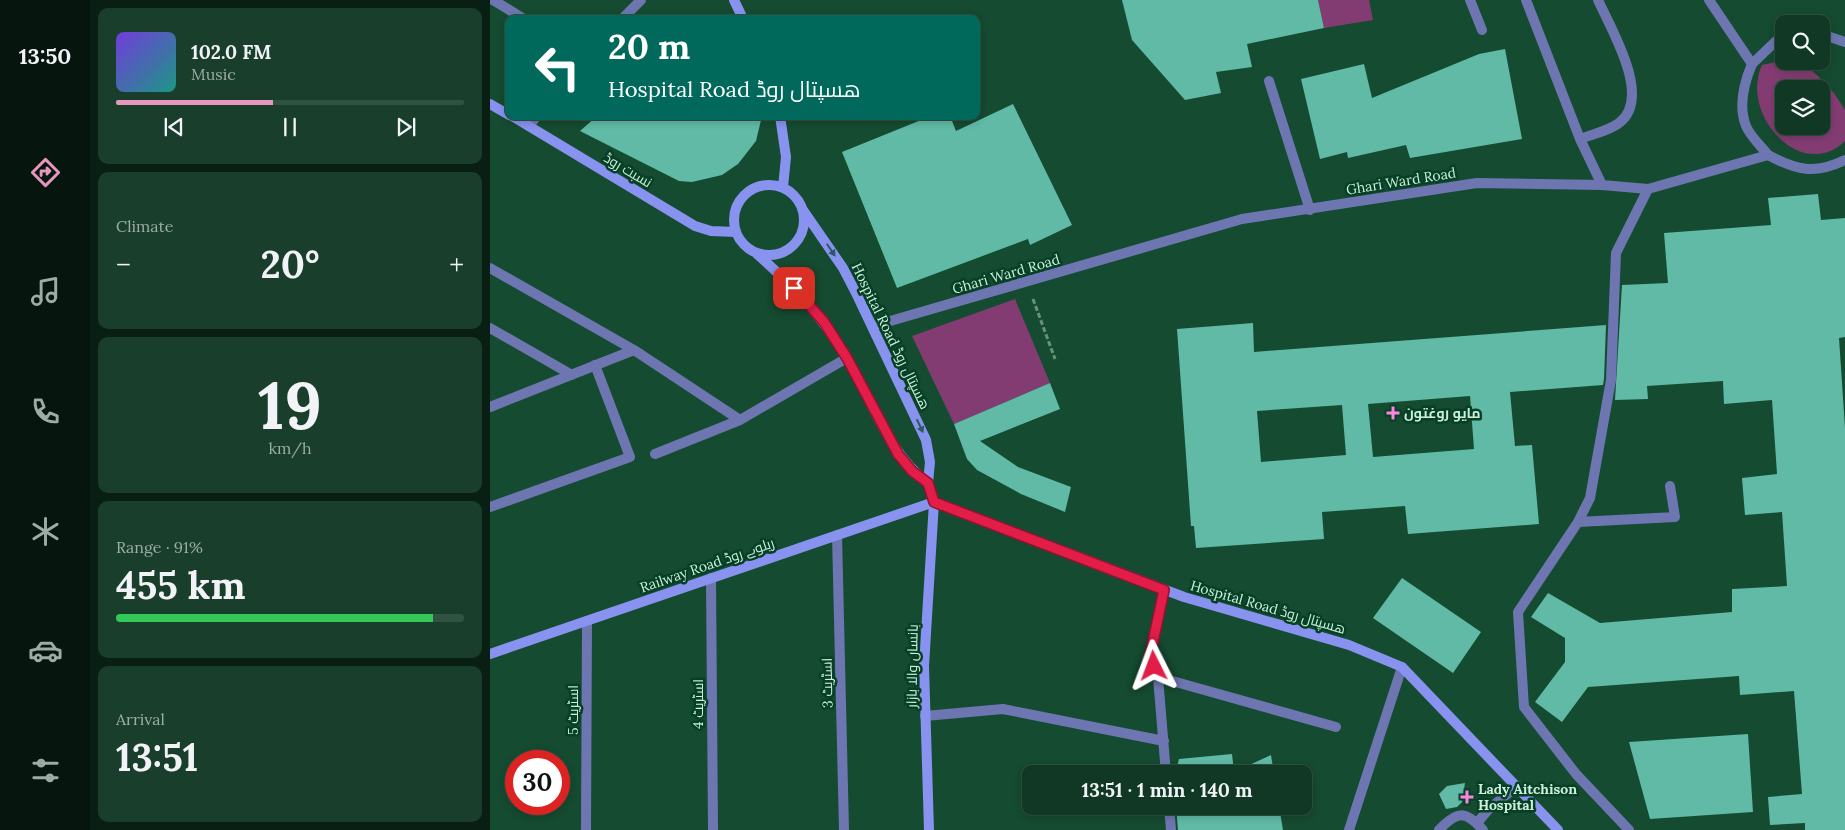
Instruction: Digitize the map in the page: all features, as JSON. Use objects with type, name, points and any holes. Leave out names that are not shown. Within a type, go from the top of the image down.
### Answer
[{"type":"main road","points":[[734,0],[741,15]]},
{"type":"main road","name":"نسبت روڈ","points":[[490,104],[505,112]]},
{"type":"main road","name":"نسبت روڈ","points":[[519,120],[695,226],[711,231],[736,232]]},
{"type":"main road","points":[[781,120],[786,157],[783,187]]},
{"type":"main road","points":[[757,254],[768,256],[780,254],[798,242],[805,221],[803,210],[792,192],[783,187],[763,186],[744,195],[734,212],[736,232],[748,249],[757,254],[804,298],[824,322],[847,358],[898,454],[912,471],[928,483]]},
{"type":"main road","name":"Hospital Road ھسپتال روڈ","points":[[803,210],[843,268],[926,440],[930,462],[928,483],[934,502],[1164,590],[1349,645],[1402,667],[1558,830]]},
{"type":"main road","name":"Railway Road ریلوے روڈ","points":[[490,654],[934,502]]},
{"type":"main road","name":"بانساں والا بازار","points":[[929,830],[924,666],[934,502]]},
{"type":"street","points":[[493,0],[517,15]]},
{"type":"street","points":[[626,15],[641,0]]},
{"type":"street","points":[[1470,0],[1482,30]]},
{"type":"street","points":[[1526,0],[1580,139],[1602,185]]},
{"type":"street","points":[[1580,139],[1618,124],[1628,115],[1633,94],[1631,74],[1598,0]]},
{"type":"street","points":[[1709,0],[1752,64]]},
{"type":"street","points":[[1830,37],[1845,42]]},
{"type":"street","points":[[1775,43],[1752,64],[1745,80],[1742,108],[1746,127],[1768,155],[1790,167],[1812,170],[1832,167],[1845,160]]},
{"type":"street","points":[[1269,80],[1310,210]]},
{"type":"street","points":[[529,126],[534,120]]},
{"type":"street","name":"Ghari Ward Road","points":[[872,326],[1231,221],[1477,183],[1602,185],[1648,189],[1768,155]]},
{"type":"street","points":[[1629,830],[1576,774],[1524,708],[1518,612],[1578,522],[1590,498],[1611,380],[1616,253],[1648,189]]},
{"type":"street","points":[[490,268],[634,350],[740,420]]},
{"type":"street","points":[[490,328],[572,375]]},
{"type":"street","points":[[491,405],[634,350]]},
{"type":"street","points":[[656,454],[740,420],[847,358]]},
{"type":"street","points":[[490,507],[630,457],[595,366]]},
{"type":"street","points":[[1578,522],[1674,517],[1670,486]]},
{"type":"street","name":"اسٹریٹ 3","points":[[837,535],[844,830]]},
{"type":"street","name":"اسٹریٹ 4","points":[[711,578],[713,830]]},
{"type":"street","points":[[1164,590],[1150,656],[1158,677],[1165,765]]},
{"type":"street","name":"اسٹریٹ 5","points":[[586,830],[587,621]]},
{"type":"street","points":[[1349,830],[1402,667]]},
{"type":"street","points":[[1158,677],[1336,727]]},
{"type":"street","points":[[925,716],[1003,709],[1164,741]]},
{"type":"street","points":[[1439,830],[1450,819],[1460,814],[1469,816],[1480,827],[1488,810],[1517,786]]},
{"type":"street","points":[[1170,815],[1171,830]]},
{"type":"path","points":[[1026,282],[1055,359]]},
{"type":"shaded area","points":[[1318,0],[1369,0],[1373,20],[1324,28]]},
{"type":"shaded area","points":[[1775,62],[1775,70],[1811,70],[1822,80],[1775,80],[1775,133],[1767,122],[1759,104],[1757,84],[1762,65]]},
{"type":"shaded area","points":[[1830,89],[1845,110],[1845,141],[1828,152],[1811,154],[1794,149],[1777,135],[1830,135]]},
{"type":"shaded area","points":[[1015,299],[1050,383],[954,424],[912,336]]},
{"type":"building","points":[[1122,0],[1318,0],[1324,28],[1247,44],[1252,67],[1216,72],[1221,93],[1185,100],[1132,40]]},
{"type":"building","points":[[1505,49],[1522,139],[1410,158],[1406,145],[1348,158],[1347,152],[1320,159],[1301,79],[1364,64],[1372,98],[1479,54]]},
{"type":"building","points":[[1013,104],[1072,225],[1030,245],[1028,239],[897,288],[842,152],[921,120],[952,120],[956,131]]},
{"type":"building","points":[[592,120],[761,120],[756,141],[738,164],[722,175],[692,182],[679,181],[580,131]]},
{"type":"building","points":[[1818,194],[1821,220],[1845,218],[1845,337],[1839,338],[1845,428],[1845,830],[1805,830],[1805,823],[1770,825],[1768,797],[1802,794],[1794,691],[1740,695],[1739,676],[1588,687],[1562,722],[1535,702],[1565,662],[1565,638],[1531,617],[1548,593],[1600,623],[1732,612],[1732,589],[1787,586],[1782,512],[1745,515],[1742,478],[1777,474],[1772,400],[1724,404],[1723,381],[1647,386],[1648,399],[1615,400],[1622,285],[1668,283],[1664,233],[1771,225],[1768,198]]},
{"type":"building","points":[[1253,323],[1254,352],[1606,325],[1604,379],[1603,385],[1510,392],[1515,446],[1532,445],[1539,524],[1408,534],[1405,506],[1322,512],[1324,539],[1196,548],[1194,526],[1191,526],[1177,329]],"holes":[[[1470,396],[1474,449],[1373,457],[1368,404]],[[1342,405],[1346,455],[1261,462],[1257,411]]]},
{"type":"building","points":[[1050,383],[1060,409],[980,441],[1018,467],[1071,487],[1065,512],[1021,494],[977,470],[967,459],[954,424]]},
{"type":"building","points":[[1402,578],[1481,632],[1453,673],[1373,618]]},
{"type":"building","points":[[1748,734],[1753,812],[1650,819],[1629,742]]},
{"type":"building","points":[[1232,754],[1233,765],[1177,765],[1179,759]]},
{"type":"building","points":[[1271,755],[1273,765],[1249,765]]},
{"type":"building","points":[[1465,783],[1462,802],[1457,807],[1446,809],[1439,794],[1447,786]]},
{"type":"building","points":[[1177,815],[1280,815],[1283,830],[1178,830]]},
{"type":"place","name":"مایو روغتون","points":[[1393,413]]},
{"type":"place","name":"Lady Aitchison Hospital","points":[[1467,797]]},
{"type":"route","points":[[794,288],[824,322],[847,358],[898,454],[912,471],[928,483],[934,502],[1164,590],[1150,656],[1154,666]]}]
